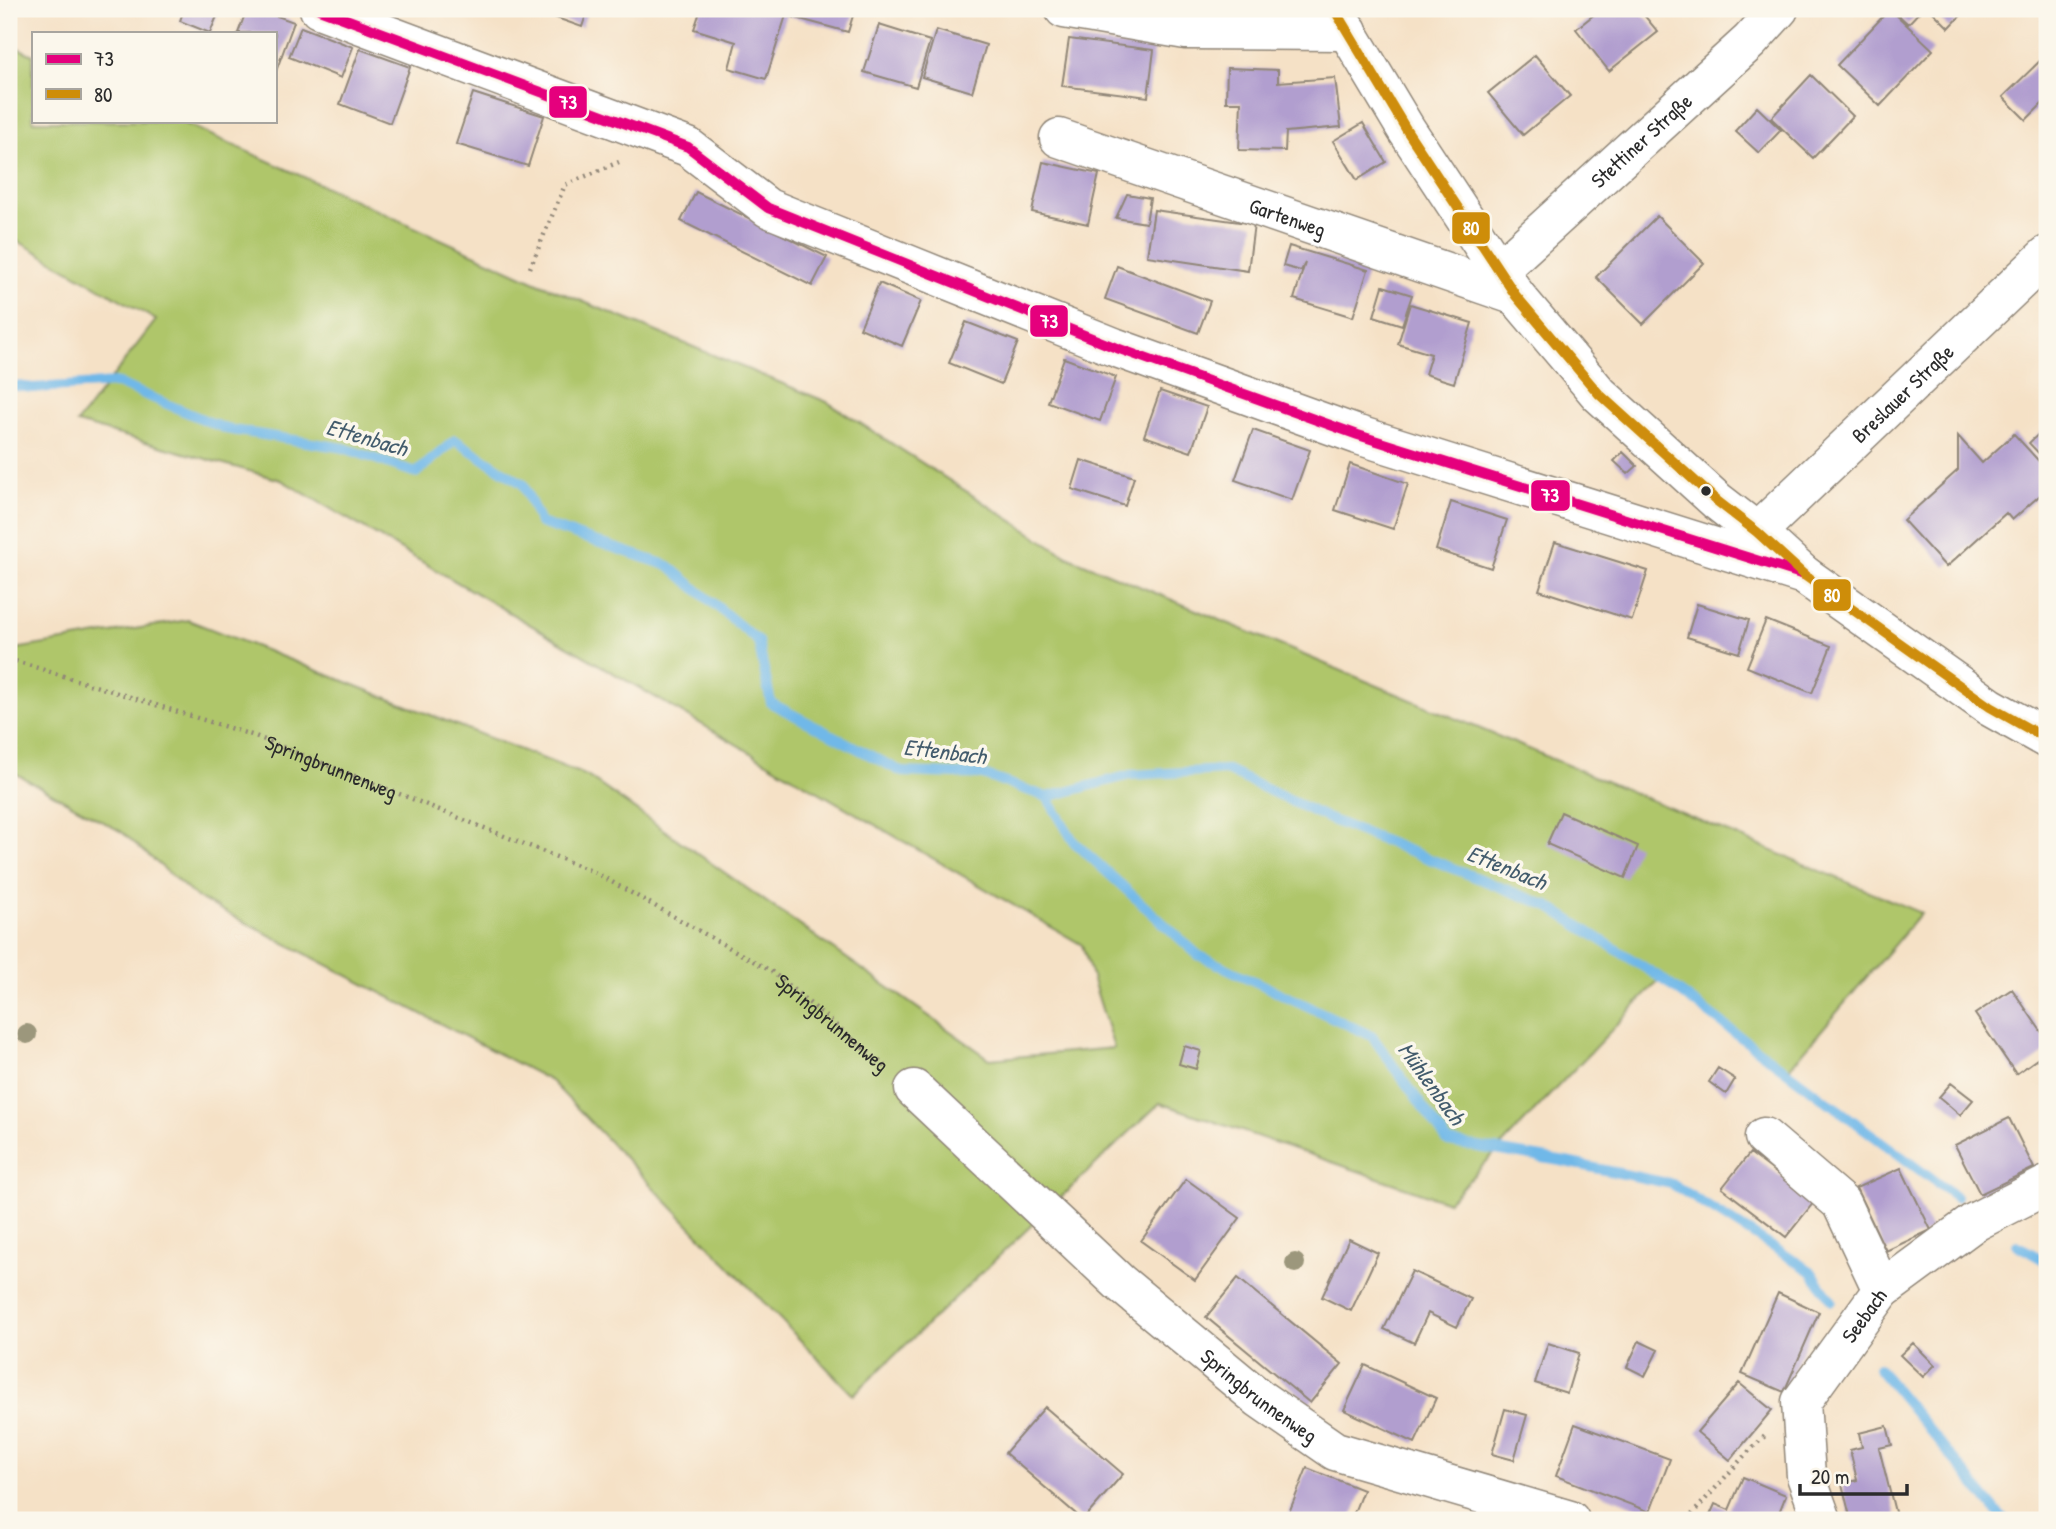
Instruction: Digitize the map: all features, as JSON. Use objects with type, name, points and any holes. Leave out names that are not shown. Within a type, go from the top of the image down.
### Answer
[{"type":"street","points":[[319,9],[688,147],[768,208],[1114,347],[1358,435],[1804,575]]},
{"type":"street","points":[[1063,9],[1186,30],[1341,20],[1406,129],[1508,283],[1599,394],[1717,501],[1757,532],[1804,575],[1990,707],[2047,739]]},
{"type":"street","name":"Stettiner Straße","points":[[1508,283],[1779,9]]},
{"type":"street","name":"Gartenweg","points":[[1059,138],[1508,283]]},
{"type":"street","name":"Breslauer Straße","points":[[1757,532],[2047,255]]},
{"type":"street","name":"Springbrunnenweg","points":[[914,1089],[1119,1282],[1260,1399],[1335,1451],[1570,1520]]},
{"type":"street","points":[[1764,1137],[1840,1203],[1882,1290]]},
{"type":"street","name":"Seebach","points":[[1801,1402],[1882,1290],[1972,1223],[2047,1185]]},
{"type":"street","points":[[1801,1402],[1806,1476],[1822,1520]]},
{"type":"path","points":[[530,268],[565,185],[627,159]]},
{"type":"path","name":"Springbrunnenweg","points":[[9,659],[255,736],[594,872],[771,971],[914,1089]]},
{"type":"path","points":[[1687,1520],[1745,1455],[1801,1402]]},
{"type":"green space","points":[[9,44],[32,55],[32,122],[182,122],[538,283],[827,402],[1067,556],[1921,913],[1787,1071],[1661,978],[1448,1202],[1160,1103],[853,1395],[551,1081],[196,897],[122,832],[9,770],[9,650],[188,620],[587,776],[990,1059],[1114,1048],[1082,945],[281,480],[77,423],[156,320],[9,236]]},
{"type":"building","points":[[184,9],[220,9],[210,32],[180,21]]},
{"type":"building","points":[[247,9],[257,9],[294,22],[276,71],[276,32],[238,32]]},
{"type":"building","points":[[531,9],[588,9],[582,27]]},
{"type":"building","points":[[701,9],[788,9],[766,79],[729,68],[736,42],[694,29]]},
{"type":"building","points":[[791,9],[855,9],[848,32],[789,16]]},
{"type":"building","points":[[1601,9],[1639,9],[1658,32],[1609,71],[1576,29]]},
{"type":"building","points":[[1890,9],[1933,50],[1880,106],[1837,65]]},
{"type":"building","points":[[1892,9],[1922,9],[1908,24]]},
{"type":"building","points":[[1930,9],[1967,9],[1949,28]]},
{"type":"building","points":[[879,25],[930,41],[916,87],[864,72]]},
{"type":"building","points":[[301,27],[353,47],[341,78],[289,57]]},
{"type":"building","points":[[936,30],[986,45],[972,92],[922,77]]},
{"type":"building","points":[[1069,39],[1154,50],[1148,97],[1062,86]]},
{"type":"building","points":[[360,49],[410,67],[390,123],[340,104]]},
{"type":"building","points":[[2047,54],[2047,99],[2026,120],[2003,97]]},
{"type":"building","points":[[1535,55],[1570,96],[1523,135],[1488,93]]},
{"type":"building","points":[[1227,68],[1278,70],[1278,82],[1335,78],[1341,127],[1286,132],[1285,151],[1239,150],[1241,102],[1226,102]]},
{"type":"building","points":[[1811,75],[1853,116],[1813,158],[1771,118]]},
{"type":"building","points":[[473,93],[544,116],[528,166],[456,144]]},
{"type":"building","points":[[1757,107],[1781,130],[1759,153],[1735,131]]},
{"type":"building","points":[[1363,123],[1386,162],[1357,180],[1333,141]]},
{"type":"building","points":[[1043,162],[1099,174],[1088,224],[1032,212]]},
{"type":"building","points":[[696,192],[827,257],[812,286],[681,221]]},
{"type":"building","points":[[1127,194],[1150,198],[1146,223],[1116,218]]},
{"type":"building","points":[[1154,210],[1254,224],[1248,271],[1147,256]]},
{"type":"building","points":[[1657,216],[1704,263],[1643,324],[1596,277]]},
{"type":"building","points":[[1289,246],[1368,270],[1353,317],[1294,299],[1305,263],[1301,271],[1283,266]]},
{"type":"building","points":[[1117,266],[1210,301],[1198,333],[1105,299]]},
{"type":"building","points":[[879,283],[921,301],[902,346],[860,328]]},
{"type":"building","points":[[1383,286],[1412,295],[1402,325],[1374,316]]},
{"type":"building","points":[[1410,304],[1472,323],[1454,383],[1425,374],[1431,354],[1398,344]]},
{"type":"building","points":[[966,322],[1018,342],[1001,384],[949,363]]},
{"type":"building","points":[[1064,358],[1116,377],[1100,421],[1048,402]]},
{"type":"building","points":[[1160,391],[1207,407],[1191,452],[1144,436]]},
{"type":"building","points":[[2047,426],[2047,462],[2029,443]]},
{"type":"building","points":[[1253,430],[1310,450],[1292,500],[1235,480]]},
{"type":"building","points":[[2014,434],[2047,470],[2047,489],[2012,520],[2006,513],[1946,567],[1903,520],[1958,470],[1958,436],[1982,463]]},
{"type":"building","points":[[1623,452],[1637,466],[1628,474],[1614,461]]},
{"type":"building","points":[[1081,460],[1134,477],[1125,506],[1072,489]]},
{"type":"building","points":[[1350,464],[1408,484],[1393,529],[1335,510]]},
{"type":"building","points":[[1451,502],[1507,520],[1491,568],[1436,550]]},
{"type":"building","points":[[1555,542],[1648,571],[1632,620],[1539,590]]},
{"type":"building","points":[[1697,604],[1749,620],[1739,653],[1687,637]]},
{"type":"building","points":[[1766,620],[1831,646],[1812,693],[1747,667]]},
{"type":"building","points":[[1561,812],[1638,846],[1625,878],[1547,844]]},
{"type":"building","points":[[2012,989],[2047,1040],[2047,1052],[2016,1074],[1975,1014]]},
{"type":"building","points":[[1184,1046],[1201,1051],[1196,1069],[1179,1064]]},
{"type":"building","points":[[1718,1068],[1735,1079],[1726,1094],[1709,1082]]},
{"type":"building","points":[[1951,1083],[1973,1100],[1960,1115],[1939,1097]]},
{"type":"building","points":[[2009,1118],[2034,1168],[1980,1194],[1955,1145]]},
{"type":"building","points":[[1750,1153],[1814,1202],[1786,1237],[1722,1188]]},
{"type":"building","points":[[1901,1168],[1931,1230],[1886,1251],[1856,1188]]},
{"type":"building","points":[[1186,1179],[1240,1218],[1195,1280],[1141,1241]]},
{"type":"building","points":[[1349,1239],[1378,1253],[1351,1311],[1322,1297]]},
{"type":"building","points":[[1412,1271],[1471,1299],[1457,1327],[1428,1313],[1414,1343],[1384,1329]]},
{"type":"building","points":[[1238,1278],[1342,1364],[1310,1403],[1206,1317]]},
{"type":"building","points":[[1778,1293],[1819,1312],[1784,1392],[1742,1374]]},
{"type":"building","points":[[1639,1341],[1658,1350],[1645,1376],[1627,1367]]},
{"type":"building","points":[[1548,1343],[1579,1353],[1567,1393],[1535,1383]]},
{"type":"building","points":[[1913,1343],[1935,1365],[1923,1377],[1900,1355]]},
{"type":"building","points":[[1365,1365],[1436,1398],[1415,1443],[1344,1410]]},
{"type":"building","points":[[1739,1383],[1772,1410],[1730,1460],[1697,1432]]},
{"type":"building","points":[[1045,1407],[1123,1474],[1083,1520],[1005,1453]]},
{"type":"building","points":[[1505,1409],[1527,1415],[1514,1460],[1492,1454]]},
{"type":"building","points":[[1575,1424],[1670,1459],[1650,1512],[1556,1476]]},
{"type":"building","points":[[1887,1426],[1892,1445],[1879,1448],[1897,1520],[1851,1520],[1842,1484],[1857,1480],[1850,1450],[1862,1447],[1859,1433]]},
{"type":"building","points":[[1307,1468],[1363,1490],[1351,1520],[1286,1520]]},
{"type":"building","points":[[1743,1477],[1786,1495],[1776,1520],[1708,1520],[1715,1504],[1729,1510]]},
{"type":"waterway","name":"Ettenbach","points":[[9,385],[33,388],[117,383],[226,429],[344,448],[416,473],[455,440],[523,484],[540,523],[669,566],[758,641],[771,703],[902,772],[983,775],[1047,797],[1130,775],[1226,770],[1329,819],[1548,906],[1661,978],[1956,1197]]},
{"type":"waterway","name":"Mühlenbach","points":[[1047,797],[1074,842],[1198,955],[1372,1036],[1448,1142],[1672,1184],[1811,1271],[1832,1301]]},
{"type":"waterway","name":"Ettenbach","points":[[2017,1245],[2047,1262]]},
{"type":"waterway","name":"Mühlenbach","points":[[1878,1368],[2004,1520]]},
{"type":"transit line","name":"73","points":[[319,9],[688,147],[768,208],[1114,347],[1358,435],[1804,575]]},
{"type":"transit line","name":"80","points":[[1334,9],[1406,129],[1516,296],[1599,394],[1717,501],[1757,532],[1804,575],[1990,707],[2047,739]]}]
